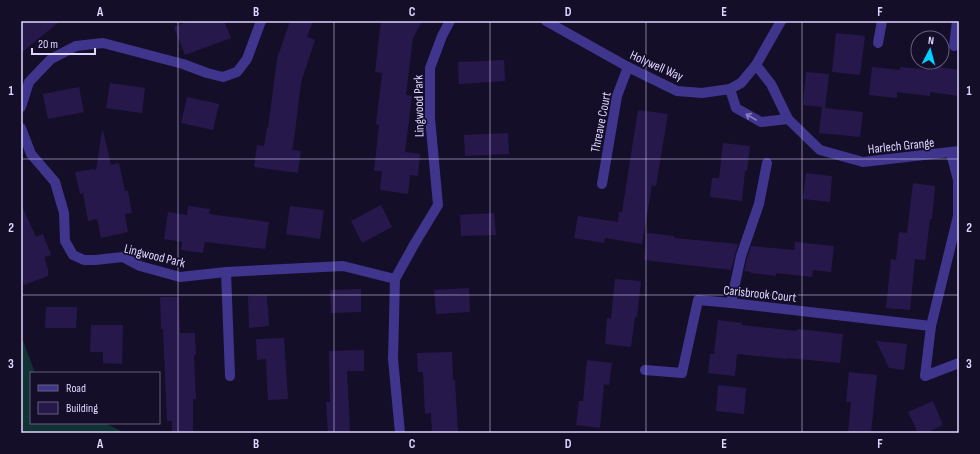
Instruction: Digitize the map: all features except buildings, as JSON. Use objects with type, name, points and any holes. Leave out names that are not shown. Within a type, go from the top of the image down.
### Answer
[{"type":"street","points":[[21,107],[29,82],[51,59],[76,46],[103,44],[182,64],[212,75],[223,77],[237,72],[247,59],[261,21]]},
{"type":"street","name":"Lingwood Park","points":[[400,433],[392,359],[395,279],[438,206],[430,118],[430,68],[442,36],[450,21]]},
{"type":"street","name":"Holywell Way","points":[[546,21],[628,67],[677,91],[702,93],[730,88],[741,83],[756,65],[781,21]]},
{"type":"street","points":[[878,43],[882,21]]},
{"type":"street","points":[[954,46],[956,21]]},
{"type":"street","name":"Harlech Grange","points":[[756,65],[771,84],[788,119],[820,150],[863,162],[955,152]]},
{"type":"street","name":"Threave Court","points":[[602,184],[617,96],[628,67]]},
{"type":"street","points":[[730,88],[736,108],[761,122],[788,119]]},
{"type":"street","name":"Lingwood Park","points":[[21,128],[31,154],[55,182],[64,213],[65,241],[73,254],[84,260],[123,257],[140,266],[180,277],[226,272],[343,266],[395,279]]},
{"type":"street","points":[[955,152],[958,180],[958,216],[931,326],[925,376],[959,363]]},
{"type":"street","points":[[731,303],[741,256],[759,204],[767,163]]},
{"type":"street","points":[[226,272],[230,376]]},
{"type":"street","name":"Carisbrook Court","points":[[645,370],[682,373],[698,300],[931,326]]},
{"type":"green space","points":[[21,335],[35,372],[30,372],[30,424],[107,424],[125,433],[21,433]]}]
